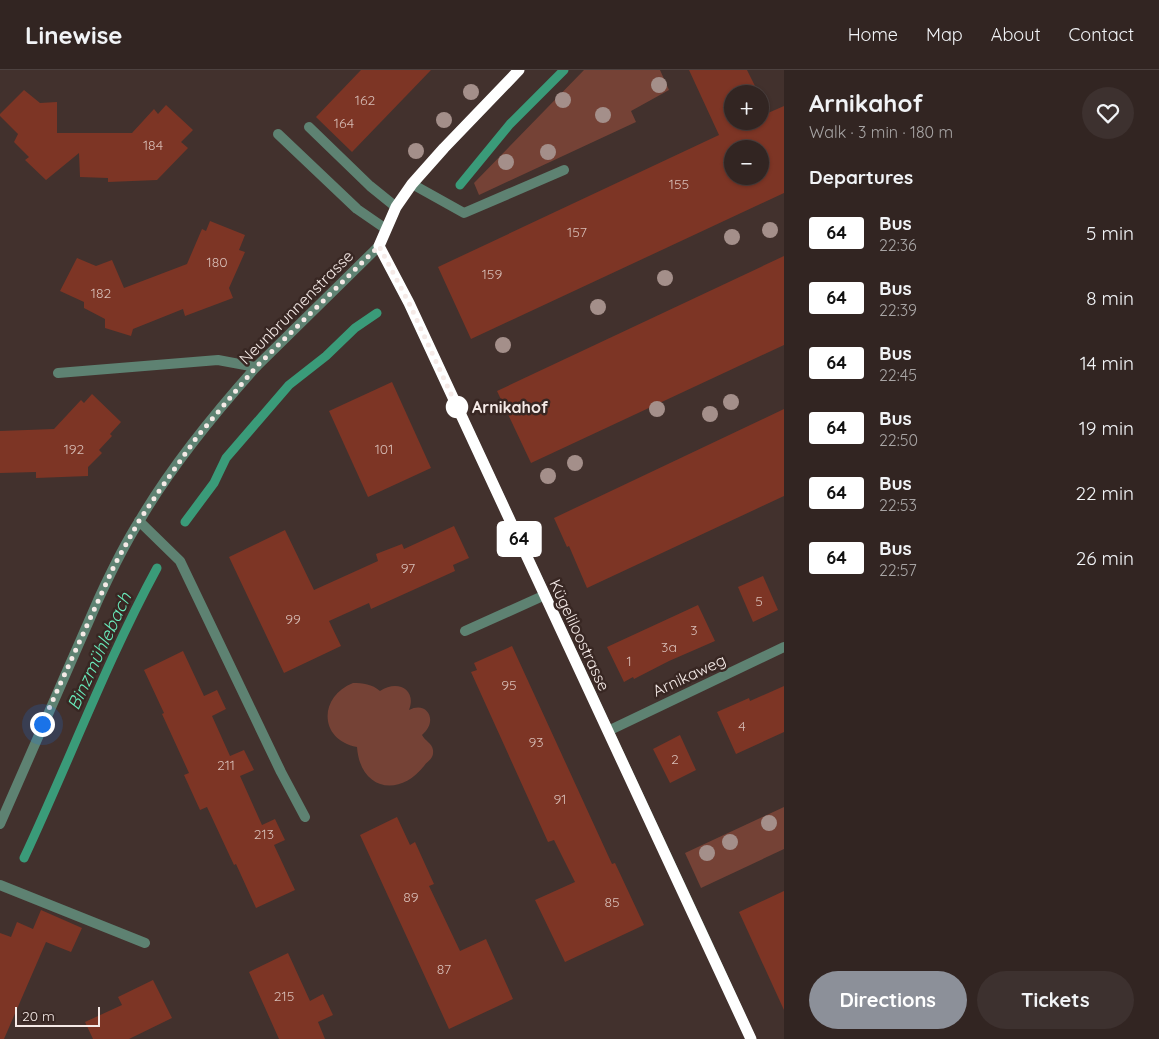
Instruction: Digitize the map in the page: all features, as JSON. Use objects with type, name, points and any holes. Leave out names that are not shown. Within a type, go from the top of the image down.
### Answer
[{"type":"street","name":"Neunbrunnenstrasse","points":[[0,824],[99,598],[139,521],[197,437],[256,367],[379,246],[396,207],[412,184],[519,70]]},
{"type":"street","points":[[309,127],[370,186],[396,207]]},
{"type":"street","points":[[278,134],[357,209],[386,229]]},
{"type":"street","points":[[412,184],[464,213],[564,170]]},
{"type":"street","name":"Kügeliloostrasse","points":[[379,246],[409,303],[666,852],[751,1039]]},
{"type":"street","points":[[58,373],[218,360],[256,367]]},
{"type":"street","points":[[139,521],[180,560],[281,772],[305,817]]},
{"type":"street","points":[[465,631],[545,595]]},
{"type":"street","name":"Arnikaweg","points":[[608,731],[784,647]]},
{"type":"street","points":[[0,885],[145,944]]},
{"type":"shaded area","points":[[584,70],[660,70],[669,90],[631,111],[636,122],[479,195],[474,183]]},
{"type":"shaded area","points":[[353,683],[367,684],[380,691],[393,686],[404,688],[410,697],[409,710],[421,708],[429,714],[430,724],[422,735],[430,744],[433,755],[414,776],[403,783],[382,785],[373,780],[365,773],[357,747],[344,743],[335,736],[330,727],[328,718],[329,708],[334,698],[342,689]]},
{"type":"shaded area","points":[[784,807],[784,849],[701,888],[685,853]]},
{"type":"building","points":[[361,70],[431,70],[352,152],[316,117]]},
{"type":"building","points":[[689,70],[747,70],[754,85],[724,85],[724,130],[769,130],[769,113],[784,106],[784,193],[471,339],[438,267],[719,135]]},
{"type":"building","points":[[24,90],[40,103],[57,102],[57,133],[132,133],[154,109],[158,114],[166,105],[193,130],[181,142],[188,148],[157,180],[108,182],[108,178],[80,177],[79,153],[46,180],[25,160],[29,157],[14,142],[18,134],[0,116]]},
{"type":"building","points":[[210,221],[245,235],[239,250],[245,252],[229,288],[233,298],[185,316],[183,309],[133,329],[131,336],[105,328],[105,319],[84,308],[84,302],[60,291],[77,258],[96,266],[112,260],[124,288],[187,264],[202,229],[206,231]]},
{"type":"building","points":[[784,256],[784,345],[531,463],[497,391]]},
{"type":"building","points":[[392,382],[431,468],[368,497],[329,411]]},
{"type":"building","points":[[92,394],[121,422],[110,434],[112,436],[99,450],[102,453],[88,467],[88,476],[36,478],[36,472],[0,473],[0,431],[54,429],[81,400],[84,403]]},
{"type":"building","points":[[784,409],[784,496],[587,588],[569,546],[567,547],[554,518]]},
{"type":"building","points":[[454,526],[469,558],[453,565],[455,571],[371,609],[369,603],[329,621],[341,646],[284,673],[229,557],[285,530],[314,590],[378,561],[376,554],[402,544],[404,549]]},
{"type":"building","points":[[763,576],[778,610],[753,622],[738,587]]},
{"type":"building","points":[[698,605],[715,641],[624,682],[607,647]]},
{"type":"building","points":[[512,646],[612,864],[615,863],[644,925],[565,962],[535,900],[575,882],[554,840],[548,842],[471,672],[477,670],[474,663]]},
{"type":"building","points":[[183,651],[204,696],[217,690],[226,709],[212,716],[230,756],[244,750],[254,770],[240,776],[262,825],[275,819],[285,840],[274,845],[295,890],[256,908],[207,807],[200,810],[184,775],[189,773],[144,670]]},
{"type":"building","points":[[784,686],[784,732],[736,754],[717,712],[749,698],[750,701]]},
{"type":"building","points":[[680,735],[696,770],[670,783],[653,749]]},
{"type":"building","points":[[397,817],[410,845],[415,842],[434,884],[429,886],[460,951],[486,939],[513,999],[449,1029],[360,835]]},
{"type":"building","points":[[784,891],[784,1010],[739,912]]},
{"type":"building","points":[[41,910],[82,928],[71,952],[46,942],[4,1039],[0,1039],[0,933],[11,937],[17,922],[33,929]]},
{"type":"building","points":[[288,953],[310,1001],[323,994],[333,1015],[318,1022],[325,1039],[279,1039],[249,972]]},
{"type":"building","points":[[153,980],[172,1018],[129,1039],[93,1039],[85,1022],[122,1005],[118,997]]},
{"type":"waterway","name":"Binzmühlebach","points":[[460,185],[510,124],[564,70]]},
{"type":"waterway","name":"Binzmühlebach","points":[[185,522],[214,483],[226,458],[289,385],[326,356],[355,328],[377,313]]},
{"type":"waterway","name":"Binzmühlebach","points":[[24,858],[104,676],[157,568]]},
{"type":"bus line","name":"64","points":[[519,70],[412,184],[396,207],[379,246],[409,303],[666,852],[751,1039]]},
{"type":"place","name":"Arnikahof","points":[[457,407]]},
{"type":"route","points":[[42,724],[115,564],[147,508],[197,437],[256,367],[379,246],[409,303],[457,407]]}]
